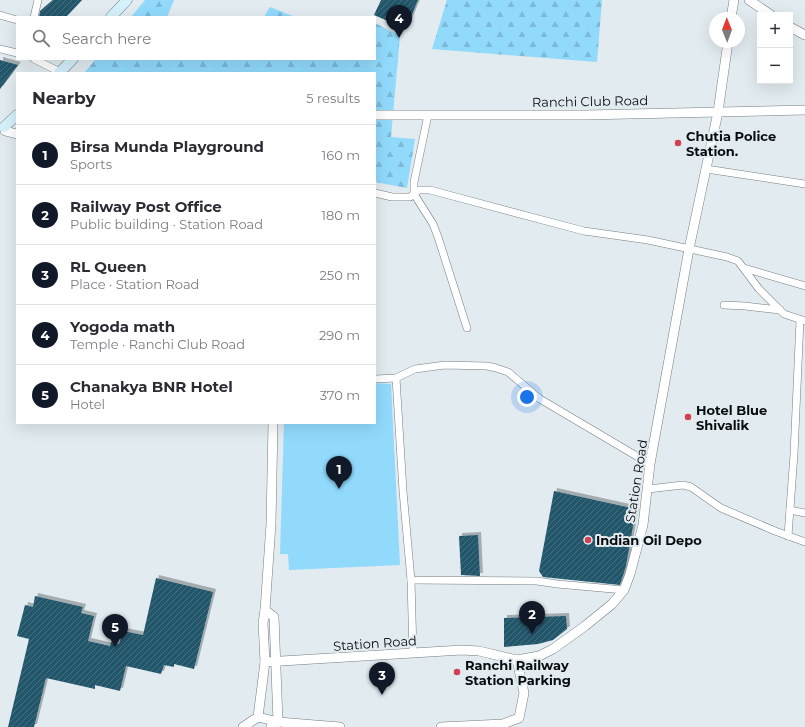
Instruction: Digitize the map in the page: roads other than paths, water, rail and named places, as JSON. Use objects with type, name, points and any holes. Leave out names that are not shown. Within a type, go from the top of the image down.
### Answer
[{"type":"main road","points":[[112,16],[127,0]]},
{"type":"main road","points":[[60,72],[72,60]]},
{"type":"main road","points":[[2,130],[16,116]]},
{"type":"street","points":[[34,16],[38,0]]},
{"type":"street","points":[[732,12],[734,0]]},
{"type":"street","points":[[749,0],[767,12]]},
{"type":"street","points":[[0,15],[16,20]]},
{"type":"street","points":[[793,29],[805,35]]},
{"type":"street","name":"Station Road","points":[[265,662],[462,650],[479,651],[516,660],[539,656],[553,649],[585,626],[612,604],[624,590],[632,568],[642,525],[648,489],[650,464],[689,249],[718,112],[727,48]]},
{"type":"street","points":[[0,49],[16,53]]},
{"type":"street","points":[[36,60],[60,72]]},
{"type":"street","name":"Ranchi Club Road","points":[[376,115],[585,115],[805,110]]},
{"type":"street","points":[[428,115],[414,182],[414,194],[433,224],[467,328]]},
{"type":"street","points":[[2,130],[16,134]]},
{"type":"street","points":[[706,169],[805,184]]},
{"type":"street","points":[[376,194],[392,197],[410,197],[419,190],[430,190],[584,231],[648,240],[727,257],[738,261],[759,289],[784,314],[802,321],[788,536]]},
{"type":"street","points":[[744,268],[805,286]]},
{"type":"street","points":[[724,305],[780,310]]},
{"type":"street","points":[[376,379],[396,378],[414,369],[445,365],[487,366],[508,372],[540,398],[650,464]]},
{"type":"street","points":[[396,378],[403,491],[411,580],[413,653]]},
{"type":"street","points":[[243,727],[258,717],[265,662],[263,623],[266,610],[271,524],[273,424]]},
{"type":"street","points":[[648,489],[683,485],[690,487],[721,508],[805,542]]},
{"type":"street","points":[[790,510],[805,513]]},
{"type":"street","points":[[411,580],[494,582],[536,581],[624,590]]},
{"type":"street","points":[[266,610],[274,617],[276,662],[274,725]]},
{"type":"street","points":[[441,727],[503,724],[519,718],[524,694],[516,660]]},
{"type":"street","points":[[258,717],[274,725],[340,727]]},
{"type":"place","name":"Yogoda math","points":[[399,38]]},
{"type":"place","name":"Chutia Police Station.","points":[[678,143]]},
{"type":"place","name":"Hotel Blue Shivalik","points":[[688,417]]},
{"type":"place","name":"Birsa Munda Playground","points":[[339,489]]},
{"type":"place","name":"Indian Oil Depo","points":[[588,540]]},
{"type":"place","name":"Railway Post Office","points":[[532,634]]},
{"type":"place","name":"Chanakya BNR Hotel","points":[[115,647]]},
{"type":"place","name":"Ranchi Railway Station Parking","points":[[457,672]]},
{"type":"place","name":"RL Queen","points":[[382,695]]}]
